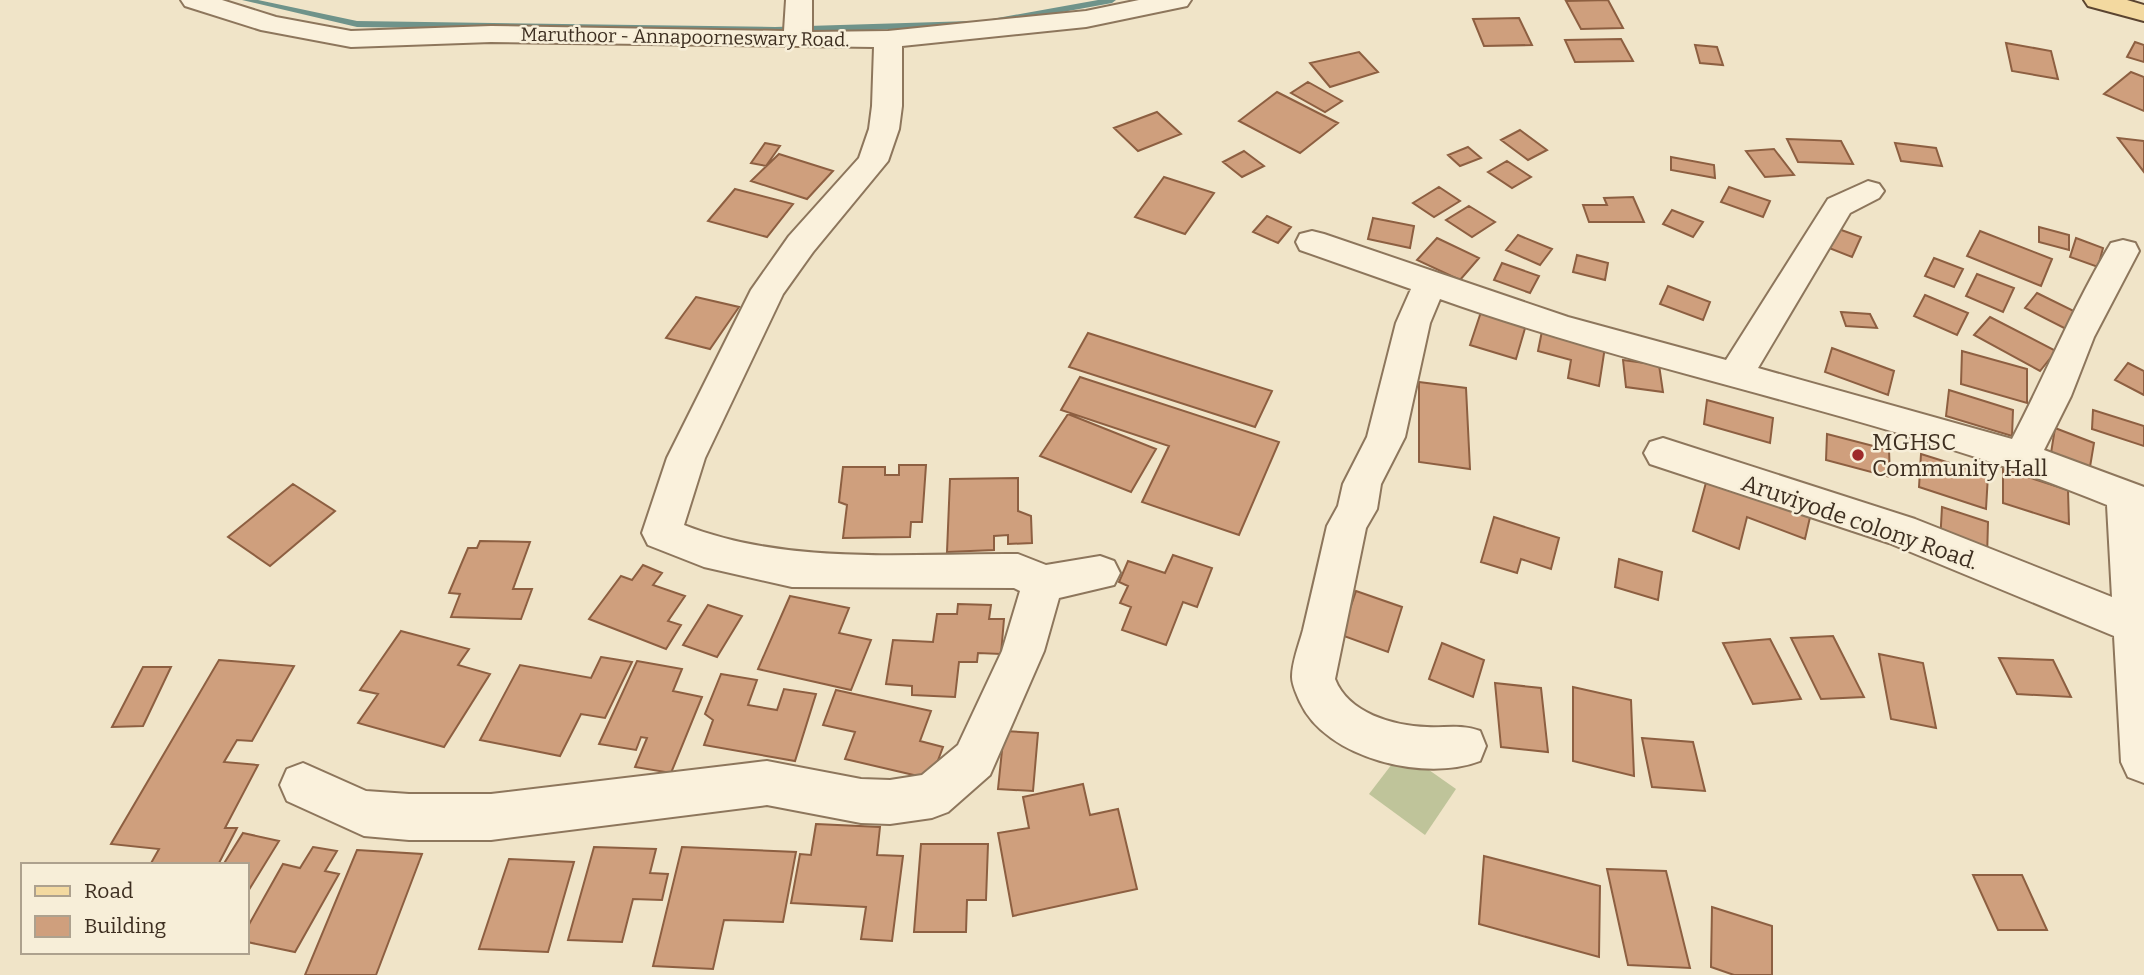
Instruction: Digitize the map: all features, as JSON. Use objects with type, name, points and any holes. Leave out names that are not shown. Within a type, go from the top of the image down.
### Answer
[{"type":"main road","points":[[2097,0],[2144,13]]},
{"type":"street","name":"Maruthoor - Annapoorneswary Road.","points":[[194,0],[271,24],[351,39],[491,34],[798,40],[888,39],[1086,19],[1178,0]]},
{"type":"street","points":[[798,40],[799,0]]},
{"type":"street","points":[[888,39],[887,106],[884,130],[873,161],[801,244],[768,290],[686,458],[662,533],[704,550],[792,570],[1018,571],[1043,583],[1100,573]]},
{"type":"street","points":[[1737,374],[1839,206],[1868,191]]},
{"type":"street","points":[[1312,242],[1430,284],[1636,349],[1833,399],[2064,471],[2136,501],[2135,625],[2144,762]]},
{"type":"street","points":[[2021,458],[2053,396],[2077,337],[2123,250]]},
{"type":"street","points":[[1430,284],[1413,323],[1386,437],[1362,484],[1357,509],[1347,526],[1335,577],[1332,604],[1319,640],[1313,679],[1317,697],[1327,710],[1338,719],[1374,736],[1416,747],[1464,746]]},
{"type":"street","name":"Aruviyode colony Road.","points":[[1662,453],[1901,531],[2135,625]]},
{"type":"street","points":[[303,785],[364,813],[409,817],[491,817],[767,783],[861,801],[890,802],[932,796],[974,760],[1023,651],[1043,583]]},
{"type":"green space","points":[[1402,751],[1456,789],[1425,835],[1369,794]]},
{"type":"building","points":[[1608,0],[1623,28],[1581,29],[1566,1]]},
{"type":"building","points":[[1519,18],[1532,45],[1484,46],[1473,19]]},
{"type":"building","points":[[1621,39],[1633,61],[1575,62],[1565,40]]},
{"type":"building","points":[[2135,42],[2144,45],[2144,62],[2127,57]]},
{"type":"building","points":[[2006,43],[2051,51],[2058,79],[2012,71]]},
{"type":"building","points":[[1695,45],[1717,47],[1723,65],[1700,63]]},
{"type":"building","points":[[1359,52],[1378,72],[1330,87],[1310,63]]},
{"type":"building","points":[[2131,72],[2144,77],[2144,111],[2104,94]]},
{"type":"building","points":[[1308,82],[1342,101],[1325,112],[1291,93]]},
{"type":"building","points":[[1277,92],[1338,123],[1300,153],[1239,121]]},
{"type":"building","points":[[1157,112],[1181,134],[1138,151],[1114,128]]},
{"type":"building","points":[[1520,130],[1547,150],[1528,160],[1501,140]]},
{"type":"building","points":[[2118,138],[2144,141],[2144,172]]},
{"type":"building","points":[[1787,139],[1841,141],[1853,164],[1798,162]]},
{"type":"building","points":[[765,143],[780,146],[766,166],[751,163]]},
{"type":"building","points":[[1895,143],[1936,148],[1942,166],[1901,161]]},
{"type":"building","points":[[1468,147],[1481,158],[1460,166],[1448,155]]},
{"type":"building","points":[[1774,149],[1794,175],[1765,177],[1746,151]]},
{"type":"building","points":[[1244,151],[1264,166],[1242,177],[1223,162]]},
{"type":"building","points":[[779,154],[833,171],[807,199],[751,181]]},
{"type":"building","points":[[1671,157],[1714,165],[1715,178],[1671,170]]},
{"type":"building","points":[[1507,161],[1531,177],[1512,188],[1488,172]]},
{"type":"building","points":[[1164,177],[1214,193],[1185,234],[1135,217]]},
{"type":"building","points":[[1439,187],[1460,201],[1434,217],[1413,203]]},
{"type":"building","points":[[1729,187],[1770,201],[1763,217],[1721,202]]},
{"type":"building","points":[[735,189],[793,204],[767,237],[708,221]]},
{"type":"building","points":[[1633,197],[1644,222],[1589,222],[1583,205],[1607,205],[1604,198]]},
{"type":"building","points":[[1469,206],[1495,222],[1472,237],[1446,220]]},
{"type":"building","points":[[1672,210],[1703,222],[1693,237],[1663,224]]},
{"type":"building","points":[[1267,216],[1291,227],[1278,243],[1253,232]]},
{"type":"building","points":[[1373,218],[1414,226],[1410,248],[1368,239]]},
{"type":"building","points":[[1833,227],[1861,237],[1852,257],[1824,246]]},
{"type":"building","points":[[2039,227],[2069,235],[2069,250],[2039,242]]},
{"type":"building","points":[[1980,231],[2052,259],[2041,286],[1967,256]]},
{"type":"building","points":[[1518,235],[1552,249],[1540,265],[1506,250]]},
{"type":"building","points":[[1437,238],[1479,258],[1460,280],[1417,260]]},
{"type":"building","points":[[2076,238],[2103,248],[2098,267],[2070,257]]},
{"type":"building","points":[[1577,255],[1608,263],[1605,280],[1573,272]]},
{"type":"building","points":[[1934,258],[1963,269],[1954,287],[1925,276]]},
{"type":"building","points":[[1502,263],[1539,276],[1530,293],[1494,280]]},
{"type":"building","points":[[1977,274],[2014,288],[2003,312],[1966,296]]},
{"type":"building","points":[[1668,286],[1710,302],[1703,320],[1660,304]]},
{"type":"building","points":[[2037,293],[2082,315],[2070,331],[2025,308]]},
{"type":"building","points":[[1925,295],[1968,313],[1957,335],[1914,316]]},
{"type":"building","points":[[696,297],[739,307],[710,349],[666,338]]},
{"type":"building","points":[[1481,312],[1526,325],[1516,359],[1470,345]]},
{"type":"building","points":[[1841,312],[1870,314],[1877,328],[1846,326]]},
{"type":"building","points":[[1990,317],[2056,351],[2040,371],[1974,335]]},
{"type":"building","points":[[1542,331],[1605,347],[1599,386],[1568,378],[1571,360],[1538,351]]},
{"type":"building","points":[[1088,333],[1272,391],[1255,427],[1069,367]]},
{"type":"building","points":[[1832,348],[1894,371],[1888,395],[1825,372]]},
{"type":"building","points":[[1962,351],[2027,369],[2027,403],[1961,384]]},
{"type":"building","points":[[1623,360],[1659,365],[1663,392],[1626,387]]},
{"type":"building","points":[[2128,363],[2144,371],[2144,395],[2115,380]]},
{"type":"building","points":[[1080,377],[1279,442],[1239,535],[1142,502],[1169,446],[1061,410]]},
{"type":"building","points":[[1419,382],[1466,388],[1470,469],[1419,462]]},
{"type":"building","points":[[1949,390],[2013,410],[2012,436],[1946,416]]},
{"type":"building","points":[[1707,400],[1773,418],[1770,443],[1704,424]]},
{"type":"building","points":[[2093,410],[2144,426],[2144,446],[2092,429]]},
{"type":"building","points":[[1068,414],[1156,449],[1131,492],[1040,456]]},
{"type":"building","points":[[2055,428],[2094,443],[2090,467],[2051,453]]},
{"type":"building","name":"MGHSC Community Hall","points":[[1827,434],[1889,450],[1890,477],[1826,460]]},
{"type":"building","points":[[1921,454],[1988,475],[1986,509],[1919,487]]},
{"type":"building","points":[[899,465],[926,465],[922,522],[911,522],[910,537],[843,538],[847,505],[839,502],[843,467],[885,467],[885,475],[899,475]]},
{"type":"building","points":[[2003,469],[2068,490],[2069,524],[2003,503]]},
{"type":"building","points":[[1708,475],[1811,513],[1805,539],[1747,517],[1739,549],[1693,531]]},
{"type":"building","points":[[1018,478],[1018,511],[1031,516],[1032,543],[1008,544],[1008,535],[994,536],[994,550],[947,552],[950,479]]},
{"type":"building","points":[[293,484],[335,511],[270,566],[228,537]]},
{"type":"building","points":[[1942,507],[1988,522],[1987,558],[1940,543]]},
{"type":"building","points":[[1494,517],[1559,538],[1551,569],[1521,559],[1517,573],[1481,562]]},
{"type":"building","points":[[480,541],[530,542],[513,589],[532,589],[521,619],[451,617],[460,594],[449,593],[468,548],[477,548]]},
{"type":"building","points":[[1173,555],[1212,568],[1197,607],[1183,602],[1166,645],[1122,630],[1131,607],[1120,603],[1128,586],[1119,582],[1128,561],[1165,573]]},
{"type":"building","points":[[1619,559],[1662,572],[1658,600],[1615,587]]},
{"type":"building","points":[[643,565],[662,573],[653,585],[685,596],[668,621],[681,625],[666,649],[589,619],[621,576],[632,580]]},
{"type":"building","points":[[1356,591],[1402,607],[1388,652],[1341,635]]},
{"type":"building","points":[[790,596],[849,608],[839,633],[871,640],[851,690],[758,669]]},
{"type":"building","points":[[958,604],[991,605],[989,619],[1004,619],[1001,654],[978,653],[977,662],[959,662],[955,697],[912,695],[912,686],[886,684],[893,640],[933,642],[937,614],[957,614]]},
{"type":"building","points":[[708,605],[742,616],[717,657],[683,645]]},
{"type":"building","points":[[401,631],[469,649],[458,665],[490,674],[444,747],[358,723],[378,694],[360,690]]},
{"type":"building","points":[[1833,636],[1864,697],[1821,699],[1791,638]]},
{"type":"building","points":[[1770,639],[1801,699],[1753,704],[1723,643]]},
{"type":"building","points":[[1442,643],[1484,660],[1473,697],[1429,679]]},
{"type":"building","points":[[1879,654],[1923,663],[1936,728],[1891,719]]},
{"type":"building","points":[[601,657],[632,662],[605,718],[581,714],[560,756],[480,740],[520,665],[591,678]]},
{"type":"building","points":[[1999,658],[2053,660],[2071,697],[2017,694]]},
{"type":"building","points":[[219,660],[294,666],[252,741],[237,740],[224,762],[258,765],[225,828],[237,828],[219,863],[151,863],[159,849],[111,844]]},
{"type":"building","points":[[637,661],[682,669],[673,691],[702,697],[671,773],[635,767],[647,738],[641,737],[636,750],[599,744]]},
{"type":"building","points":[[143,667],[171,667],[143,726],[112,727]]},
{"type":"building","points":[[721,674],[757,680],[748,705],[777,710],[784,689],[816,694],[795,761],[704,745],[713,720],[705,714]]},
{"type":"building","points":[[1495,683],[1541,688],[1548,752],[1501,747]]},
{"type":"building","points":[[1573,687],[1631,700],[1634,776],[1573,761]]},
{"type":"building","points":[[836,690],[931,711],[920,741],[943,747],[931,779],[845,759],[855,732],[823,725]]},
{"type":"building","points":[[1004,731],[1038,733],[1033,791],[998,789]]},
{"type":"building","points":[[1642,738],[1693,742],[1705,791],[1652,787]]},
{"type":"building","points":[[1083,784],[1090,815],[1118,809],[1137,889],[1013,916],[998,833],[1029,828],[1023,797]]},
{"type":"building","points":[[816,824],[880,827],[877,855],[903,856],[892,941],[861,939],[866,907],[791,903],[800,854],[811,855]]},
{"type":"building","points":[[243,833],[279,841],[248,891],[248,863],[224,863]]},
{"type":"building","points":[[921,844],[988,844],[986,900],[967,900],[966,932],[914,932]]},
{"type":"building","points":[[313,847],[337,851],[325,871],[339,874],[295,952],[248,942],[248,926],[283,864],[300,868]]},
{"type":"building","points":[[594,847],[656,849],[650,873],[668,874],[662,900],[633,899],[622,942],[568,940]]},
{"type":"building","points":[[682,847],[796,852],[783,922],[724,920],[713,969],[653,966]]},
{"type":"building","points":[[357,850],[422,854],[376,975],[305,975]]},
{"type":"building","points":[[1484,856],[1600,886],[1599,957],[1479,924]]},
{"type":"building","points":[[509,859],[574,862],[548,952],[479,949]]},
{"type":"building","points":[[1607,869],[1666,871],[1690,968],[1628,965]]},
{"type":"building","points":[[1973,875],[2022,875],[2047,930],[1998,930]]},
{"type":"building","points":[[1712,907],[1772,926],[1772,975],[1734,975],[1711,967]]},
{"type":"waterway","points":[[246,0],[357,24],[775,30],[971,24]]},
{"type":"waterway","points":[[992,22],[1112,0]]},
{"type":"place","name":"MGHSC Community Hall","points":[[1858,455]]}]
